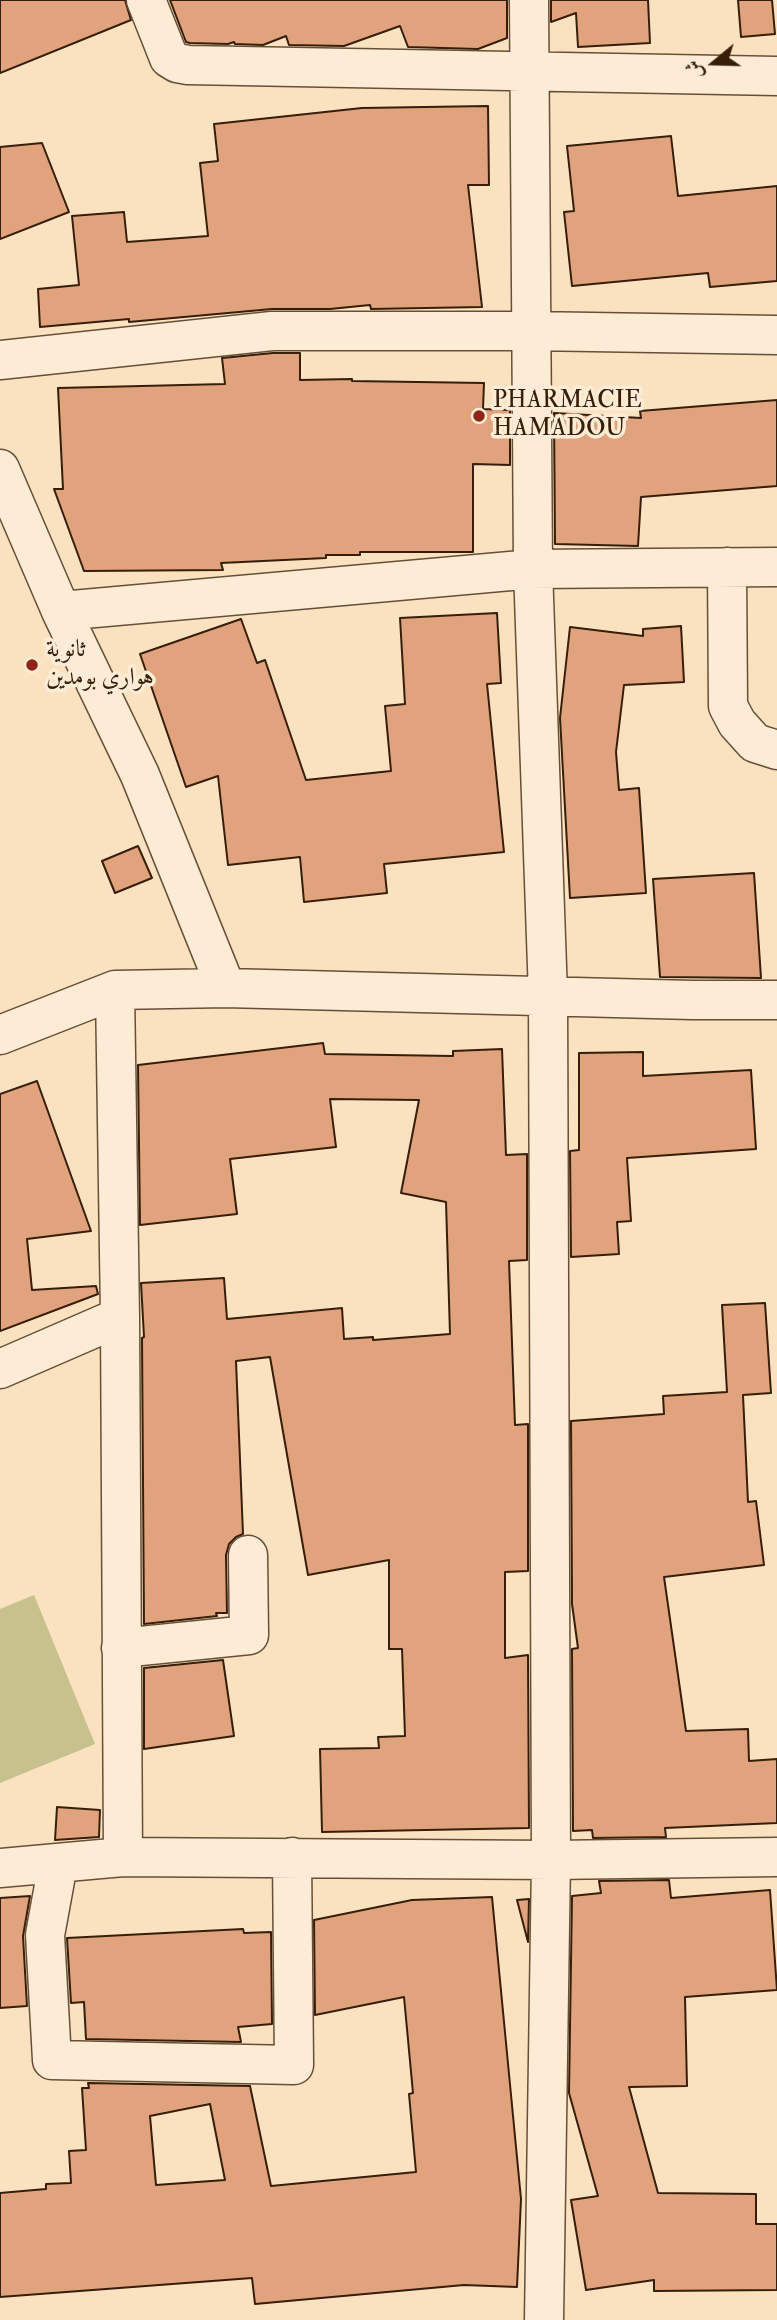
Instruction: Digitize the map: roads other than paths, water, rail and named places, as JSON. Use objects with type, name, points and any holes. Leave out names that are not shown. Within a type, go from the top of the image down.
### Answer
[{"type":"street","points":[[146,0],[169,58],[177,63],[777,76]]},
{"type":"street","points":[[529,0],[533,569],[548,995],[551,1860],[544,2320]]},
{"type":"street","points":[[0,360],[272,331],[777,335]]},
{"type":"street","points":[[0,469],[61,611],[140,775],[226,988]]},
{"type":"street","points":[[61,611],[533,569],[777,567]]},
{"type":"street","points":[[727,568],[729,706],[737,723],[755,743],[777,750]]},
{"type":"street","points":[[0,1035],[114,990],[226,988],[777,1000]]},
{"type":"street","points":[[114,990],[120,1317],[123,1857]]},
{"type":"street","points":[[0,1369],[120,1317]]},
{"type":"street","points":[[121,1648],[249,1635],[248,1555]]},
{"type":"street","points":[[0,1868],[123,1857],[551,1860],[777,1857]]},
{"type":"street","points":[[58,1864],[45,1935],[52,2060],[294,2065],[292,1857]]},
{"type":"place","name":"PHARMACIE HAMADOU","points":[[479,416]]},
{"type":"place","name":"ثانوية هواري بومدين","points":[[32,665]]}]
